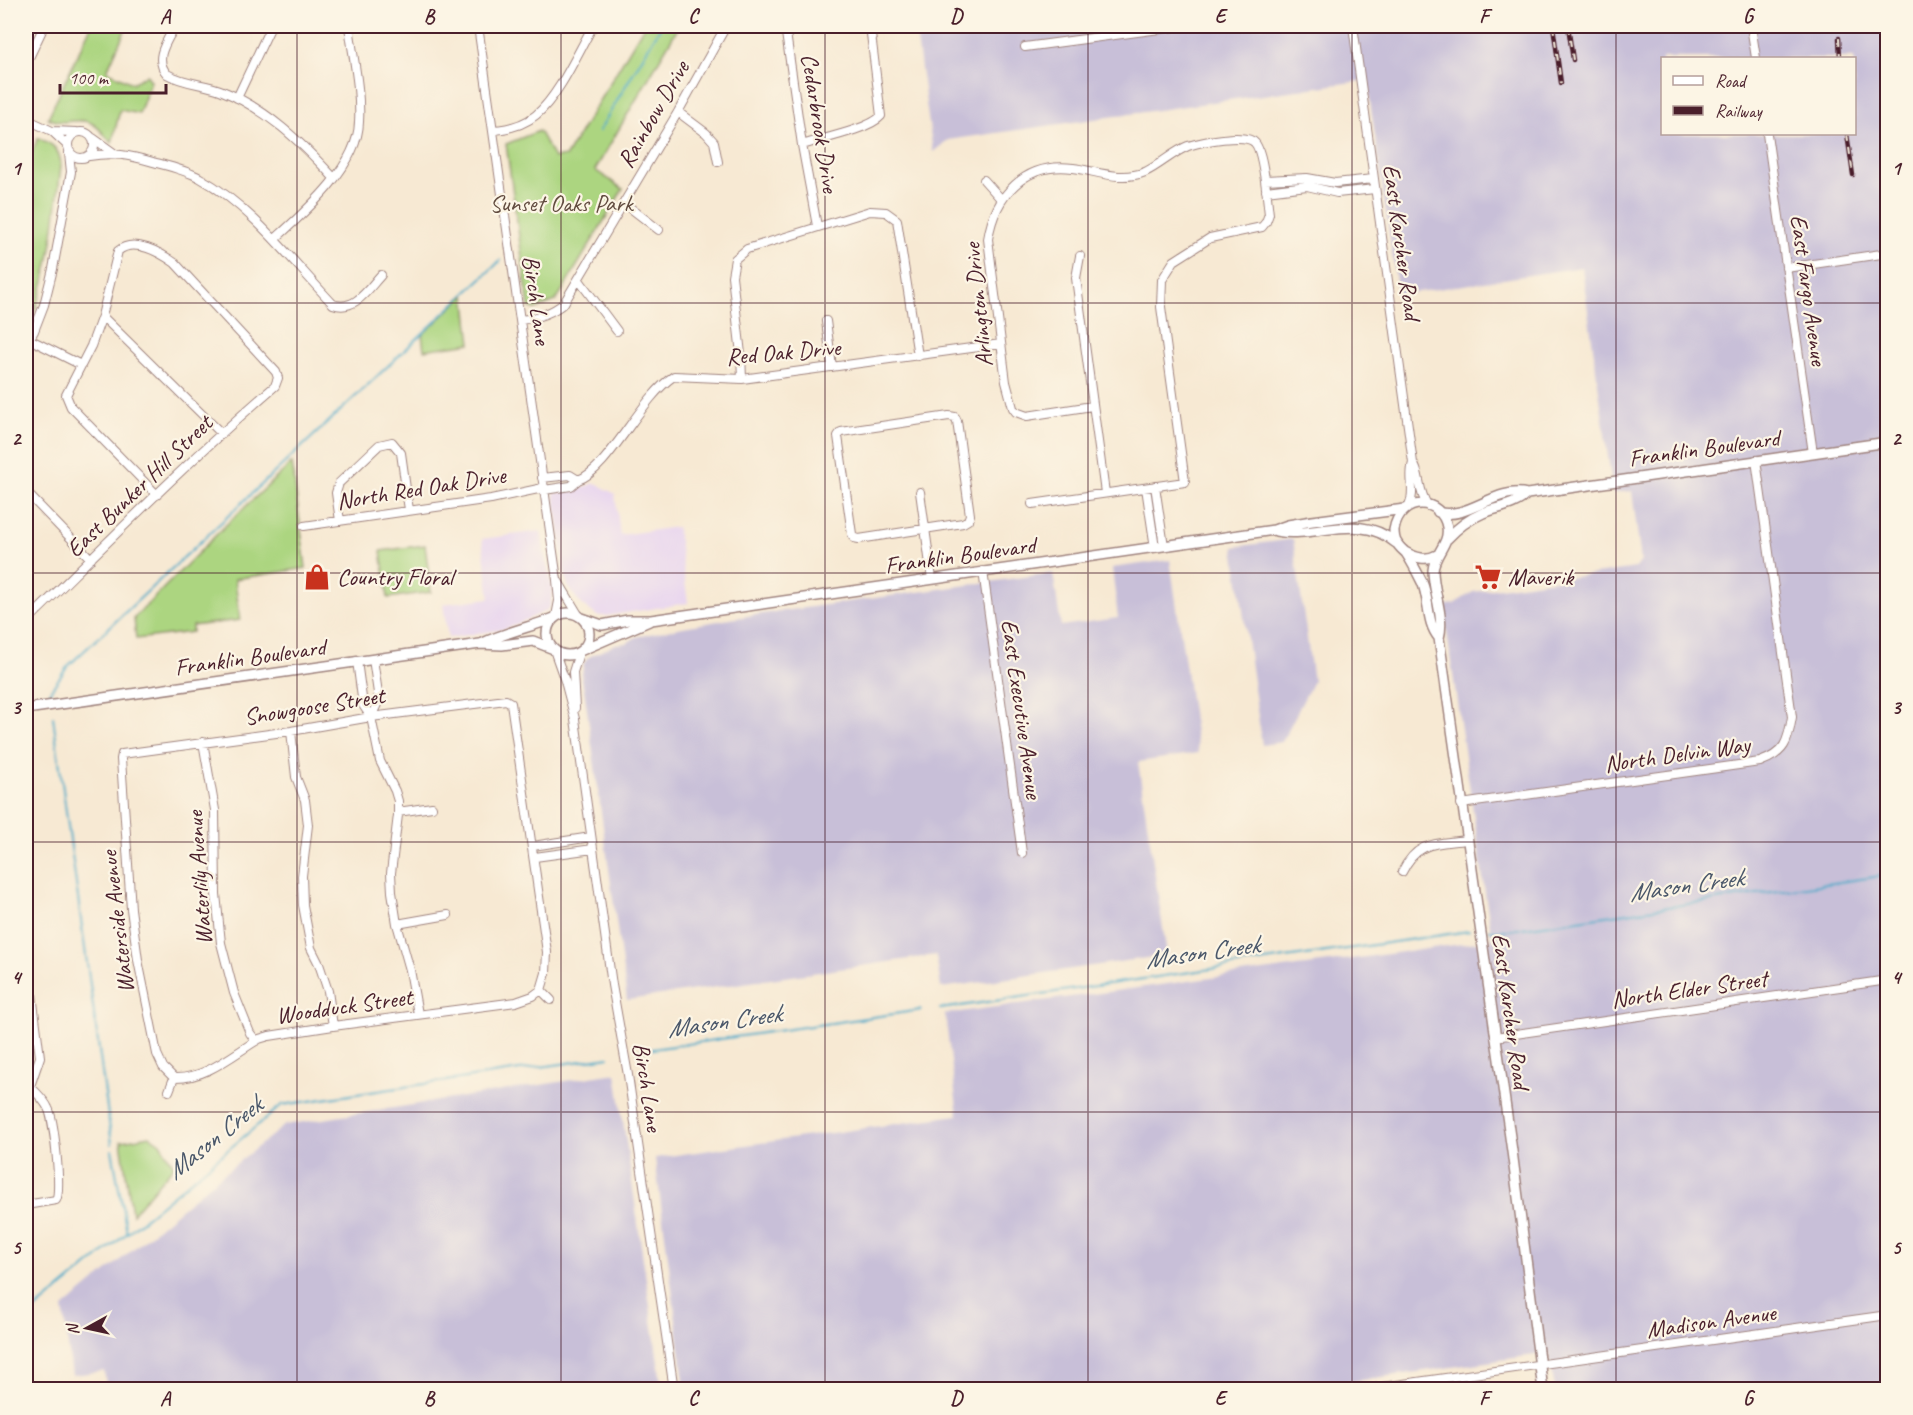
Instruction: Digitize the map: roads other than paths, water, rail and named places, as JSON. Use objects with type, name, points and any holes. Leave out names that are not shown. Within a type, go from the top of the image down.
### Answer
[{"type":"main road","name":"Franklin Boulevard","points":[[1438,512],[1453,514],[1516,491],[1527,494],[1887,442]]},
{"type":"main road","name":"Franklin Boulevard","points":[[1437,555],[1446,539],[1470,520],[1519,502],[1527,494]]},
{"type":"main road","name":"Franklin Boulevard","points":[[580,617],[602,625],[628,620],[651,620],[1274,530],[1288,525],[1420,504],[1428,506]]},
{"type":"main road","points":[[1428,506],[1442,516],[1447,527],[1446,539]]},
{"type":"main road","points":[[1397,544],[1394,535],[1395,527],[1407,507]]},
{"type":"main road","name":"Franklin Boulevard","points":[[1274,530],[1289,533],[1341,527],[1365,528],[1387,535],[1405,552],[1424,585],[1432,631],[1438,638]]},
{"type":"main road","points":[[1405,552],[1424,559],[1437,555]]},
{"type":"main road","points":[[1437,555],[1433,572],[1441,629],[1438,638]]},
{"type":"main road","points":[[568,613],[580,617],[586,622],[589,634],[580,652],[566,656],[552,649],[547,628],[555,617],[568,613]]},
{"type":"main road","name":"Franklin Boulevard","points":[[480,644],[499,635],[532,627],[555,617]]},
{"type":"main road","name":"Franklin Boulevard","points":[[580,652],[651,620]]},
{"type":"main road","name":"East Karcher Road","points":[[1438,638],[1543,1389]]},
{"type":"main road","name":"Franklin Boulevard","points":[[26,709],[480,644],[502,645],[533,641],[552,649]]},
{"type":"street","points":[[26,64],[40,26]]},
{"type":"street","points":[[175,26],[161,55],[162,68],[171,76],[197,82],[237,98],[275,121],[334,178]]},
{"type":"street","points":[[237,98],[271,26]]},
{"type":"street","points":[[275,239],[321,195],[352,152],[360,123],[349,26]]},
{"type":"street","name":"Birch Lane","points":[[478,26],[557,580],[559,601],[555,617]]},
{"type":"street","points":[[493,130],[507,129],[524,123],[550,101],[593,26]]},
{"type":"street","name":"Rainbow Drive","points":[[520,320],[554,312],[564,303],[678,112],[726,26]]},
{"type":"street","name":"Cedarbrook Drive","points":[[785,26],[802,145],[817,226]]},
{"type":"street","points":[[802,145],[877,121],[881,116],[870,26]]},
{"type":"street","points":[[1025,47],[1182,26]]},
{"type":"street","name":"East Karcher Road","points":[[1353,26],[1413,463]]},
{"type":"street","points":[[1751,26],[1756,57]]},
{"type":"street","points":[[678,112],[706,132],[714,142],[718,162]]},
{"type":"street","points":[[26,119],[52,131],[84,132],[114,153],[173,167],[199,177],[219,190],[275,239],[333,304],[346,307],[353,304],[381,275]]},
{"type":"street","points":[[52,131],[75,158],[114,153]]},
{"type":"street","points":[[76,132],[70,137],[68,149],[71,172],[53,269],[44,305],[27,342],[81,365]]},
{"type":"street","name":"East Fargo Avenue","points":[[1767,135],[1813,453]]},
{"type":"street","points":[[71,172],[86,157],[94,144],[91,137]]},
{"type":"street","name":"Arlington Drive","points":[[1032,504],[1185,482],[1161,307],[1162,280],[1174,261],[1201,242],[1262,227],[1266,222],[1269,214],[1261,155],[1256,143],[1248,138],[1188,146],[1134,175],[1111,176],[1065,168],[1036,173],[1010,188],[1001,199],[991,222],[988,239],[1010,399],[1016,412],[1028,416],[1092,406]]},
{"type":"street","points":[[1265,180],[1307,178],[1335,183],[1373,179]]},
{"type":"street","points":[[984,180],[1001,199]]},
{"type":"street","points":[[1266,191],[1307,186],[1337,193],[1375,189]]},
{"type":"street","points":[[624,203],[659,230]]},
{"type":"street","points":[[742,379],[732,276],[735,259],[747,249],[870,211],[886,212],[897,220],[918,356]]},
{"type":"street","name":"East Bunker Hill Street","points":[[26,622],[221,433],[275,386],[278,378],[276,372],[175,263],[159,252],[135,246],[122,247],[116,256],[102,316]]},
{"type":"street","points":[[1786,268],[1887,253]]},
{"type":"street","points":[[1080,256],[1076,278],[1105,493]]},
{"type":"street","points":[[579,280],[617,331]]},
{"type":"street","points":[[157,495],[71,407],[66,395],[102,316],[221,433]]},
{"type":"street","points":[[826,321],[832,368]]},
{"type":"street","name":"Red Oak Drive","points":[[544,489],[571,486],[596,469],[651,396],[674,376],[742,379],[1001,344]]},
{"type":"street","points":[[955,417],[969,520],[925,529],[854,538],[838,436],[842,432],[955,417]]},
{"type":"street","points":[[340,520],[336,493],[339,483],[380,445],[393,442],[401,453],[409,510]]},
{"type":"street","name":"North Delvin Way","points":[[1461,804],[1760,762],[1774,757],[1784,747],[1789,736],[1792,717],[1756,460]]},
{"type":"street","points":[[1413,463],[1420,492],[1428,506]]},
{"type":"street","points":[[1407,507],[1413,495],[1411,468],[1413,463]]},
{"type":"street","points":[[542,478],[570,475],[578,480]]},
{"type":"street","points":[[1155,486],[1159,547]]},
{"type":"street","points":[[1146,488],[1159,547]]},
{"type":"street","name":"North Red Oak Drive","points":[[304,526],[491,499],[544,489]]},
{"type":"street","points":[[26,492],[91,559]]},
{"type":"street","points":[[920,492],[932,579]]},
{"type":"street","name":"East Executive Avenue","points":[[983,571],[1022,853]]},
{"type":"street","name":"Birch Lane","points":[[557,580],[580,617]]},
{"type":"street","name":"Birch Lane","points":[[552,649],[565,681],[574,719],[674,1389]]},
{"type":"street","name":"Birch Lane","points":[[574,719],[573,672],[580,652]]},
{"type":"street","points":[[371,717],[379,700],[373,659]]},
{"type":"street","points":[[357,661],[363,705],[371,717],[380,761],[395,791],[398,812],[391,873],[397,924],[410,970],[418,1014]]},
{"type":"street","name":"Snowgoose Street","points":[[122,754],[291,731],[371,717],[506,700],[511,703],[533,846]]},
{"type":"street","points":[[291,731],[296,777],[305,800],[308,825],[302,876],[303,906],[311,948],[328,991],[333,1026]]},
{"type":"street","name":"Waterlily Avenue","points":[[204,742],[215,810],[216,894],[221,943],[234,993],[250,1033],[256,1041]]},
{"type":"street","name":"Waterside Avenue","points":[[122,754],[131,909],[138,960],[157,1054],[162,1067],[174,1078]]},
{"type":"street","points":[[398,812],[432,807]]},
{"type":"street","points":[[551,1000],[542,990],[547,952],[533,846],[591,837]]},
{"type":"street","points":[[1402,872],[1409,858],[1427,845],[1466,840]]},
{"type":"street","points":[[535,857],[593,849]]},
{"type":"street","points":[[397,924],[448,915]]},
{"type":"street","points":[[26,947],[40,1058],[28,1089],[50,1110],[60,1193],[56,1200],[26,1205]]},
{"type":"street","name":"North Elder Street","points":[[1495,1038],[1887,980]]},
{"type":"street","name":"Woodduck Street","points":[[174,1078],[187,1079],[206,1072],[268,1036],[516,1002],[542,990]]},
{"type":"street","points":[[169,1091],[174,1078]]},
{"type":"street","name":"Madison Avenue","points":[[1361,1389],[1887,1315]]},
{"type":"waterway","points":[[599,131],[661,26]]},
{"type":"waterway","points":[[50,695],[50,691],[68,666],[501,260]]},
{"type":"waterway","points":[[53,717],[112,1144]]},
{"type":"waterway","name":"Mason Creek","points":[[1489,930],[1509,930],[1888,875]]},
{"type":"waterway","name":"Mason Creek","points":[[940,1009],[1469,931]]},
{"type":"waterway","name":"Mason Creek","points":[[639,1051],[921,1010]]},
{"type":"waterway","name":"Mason Creek","points":[[26,1317],[282,1105],[609,1057]]},
{"type":"waterway","points":[[112,1150],[127,1233]]},
{"type":"railway","points":[[1553,26],[1561,83]]},
{"type":"railway","points":[[1568,26],[1573,60]]},
{"type":"railway","points":[[1839,38],[1840,57]]},
{"type":"railway","points":[[1847,135],[1853,175]]},
{"type":"place","name":"Country Floral","points":[[317,577]]},
{"type":"place","name":"Maverik","points":[[1488,577]]},
{"type":"park label","name":"Sunset Oaks Park","points":[[561,203]]}]
